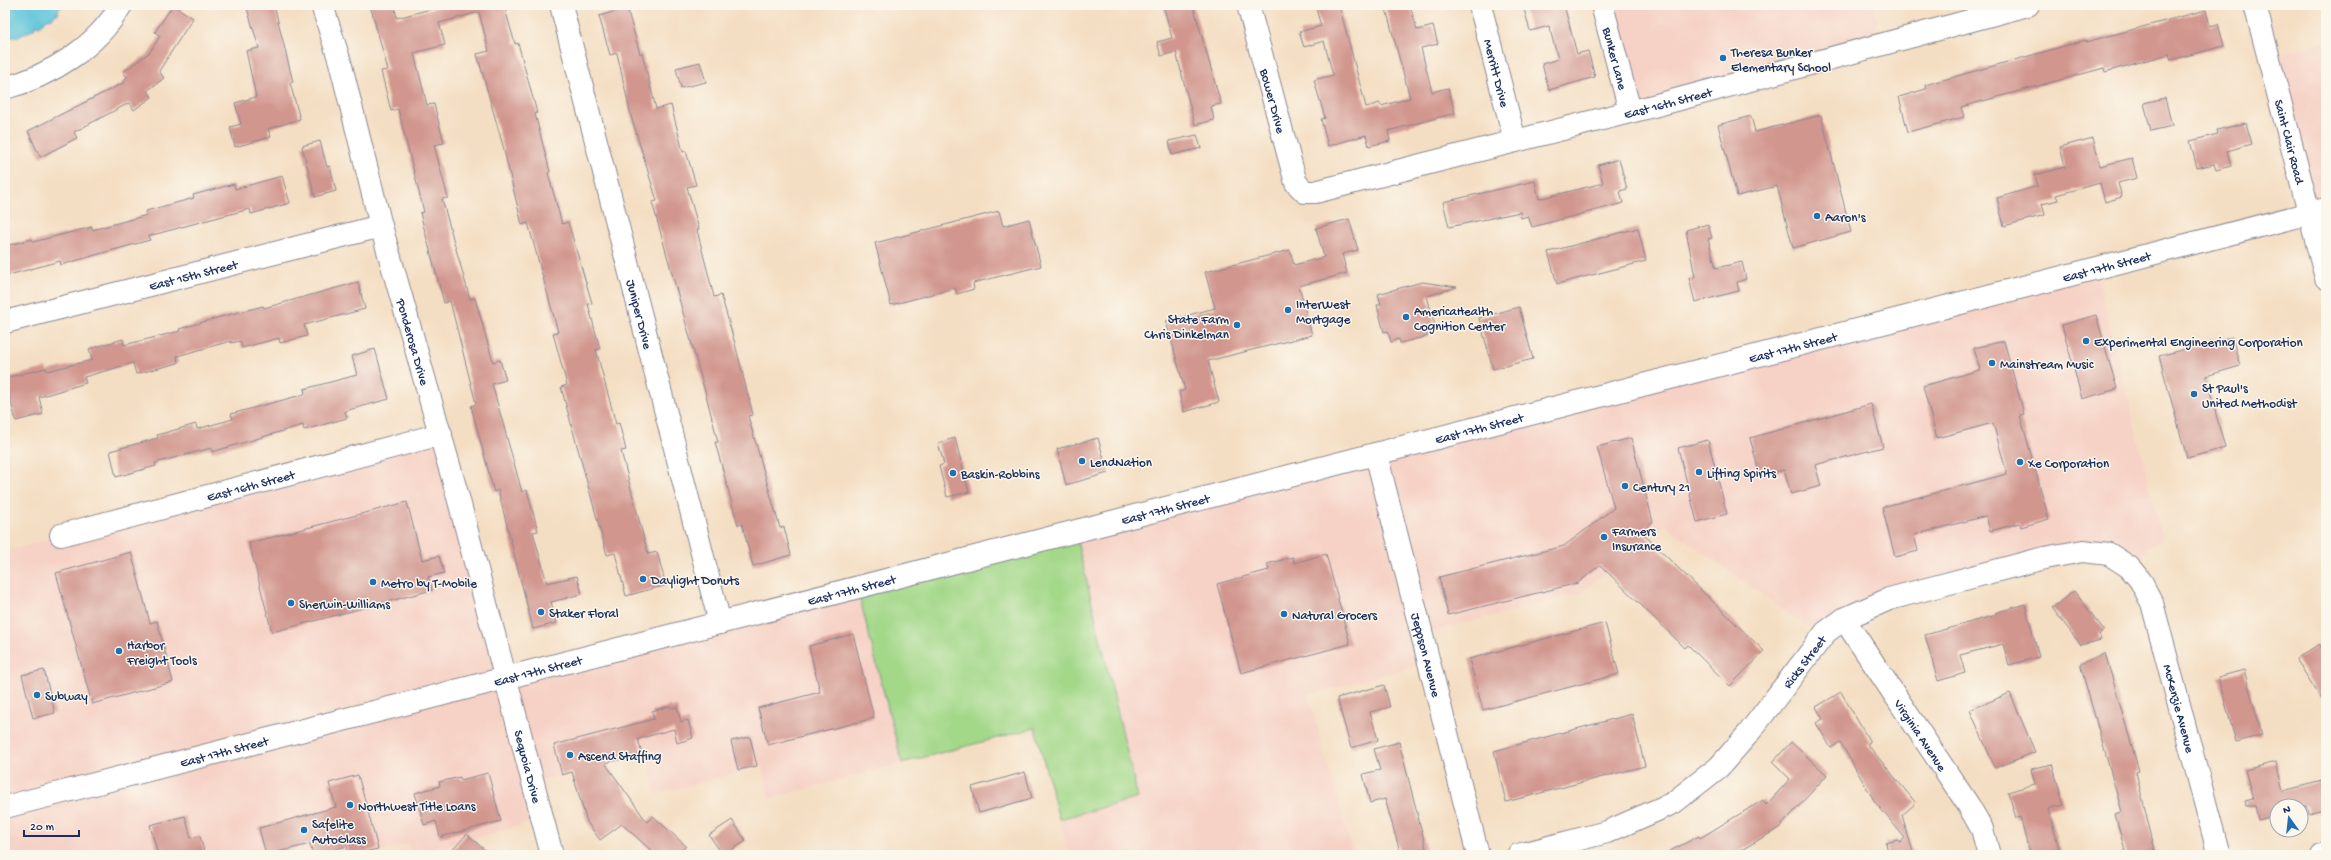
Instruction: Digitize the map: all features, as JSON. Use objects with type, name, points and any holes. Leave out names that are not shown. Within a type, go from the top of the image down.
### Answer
[{"type":"street","points":[[5,88],[23,83],[58,67],[87,44],[113,19],[121,5]]},
{"type":"street","name":"Ponderosa Drive","points":[[322,5],[340,62],[381,226],[441,434],[504,678]]},
{"type":"street","name":"Juniper Drive","points":[[561,5],[720,623]]},
{"type":"street","name":"Bower Drive","points":[[1248,5],[1296,183],[1305,192]]},
{"type":"street","name":"Merritt Drive","points":[[1480,5],[1515,141]]},
{"type":"street","name":"Bunker Lane","points":[[1602,5],[1630,111]]},
{"type":"street","name":"East 16th Street","points":[[1305,192],[1315,192],[1515,141],[1630,111],[2000,9],[2028,5]]},
{"type":"street","name":"Saint Clair Road","points":[[2255,5],[2318,211],[2326,278]]},
{"type":"street","name":"East 17th Street","points":[[5,807],[2318,211]]},
{"type":"street","name":"East 15th Street","points":[[5,322],[381,226]]},
{"type":"street","name":"East 16th Street","points":[[61,536],[441,434]]},
{"type":"street","name":"Jeppson Avenue","points":[[1376,454],[1478,855]]},
{"type":"street","name":"Ricks Street","points":[[1518,855],[1606,832],[1673,803],[1719,767],[1748,734],[1826,632],[1844,620],[1889,599],[2044,558],[2083,551],[2109,554],[2129,566]]},
{"type":"street","name":"McKenzie Avenue","points":[[2129,566],[2140,580],[2152,603],[2219,855]]},
{"type":"street","name":"Virginia Avenue","points":[[1844,620],[1969,806],[1982,829],[1989,855]]},
{"type":"street","name":"Sequoia Drive","points":[[504,678],[552,855]]},
{"type":"street","points":[[2322,855],[2326,854]]},
{"type":"shaded area","name":"Theresa Bunker Elementary School","points":[[1601,5],[1873,5],[1883,44],[1630,111]]},
{"type":"shaded area","points":[[2326,42],[2326,278],[2269,57]]},
{"type":"shaded area","points":[[2096,269],[2162,537],[2129,567],[2109,554],[1889,599],[1822,637],[1665,525],[1579,594],[1422,634],[1429,662],[1308,695],[1353,855],[1069,855],[1059,819],[1138,798],[1069,533]]},
{"type":"shaded area","points":[[441,434],[505,678],[857,588],[902,763],[770,799],[762,766],[656,794],[645,753],[533,783],[543,819],[414,855],[411,855],[408,844],[362,855],[5,855],[5,551]]},
{"type":"green space","points":[[1075,532],[1138,798],[1059,819],[1035,728],[902,763],[857,588]]},
{"type":"water","points":[[5,5],[63,5],[58,10],[58,14],[55,14],[53,18],[47,19],[40,26],[35,25],[34,29],[18,37],[5,37]]},
{"type":"building","points":[[173,5],[193,18],[159,71],[164,78],[147,91],[152,97],[134,110],[129,103],[74,132],[77,138],[40,157],[28,131],[125,82],[124,80],[127,77],[123,72],[150,52],[160,36],[155,32]]},
{"type":"building","points":[[246,5],[274,5],[293,82],[290,83],[300,119],[268,129],[271,137],[235,147],[230,127],[241,124],[235,103],[256,97],[246,51],[259,48]]},
{"type":"building","points":[[370,5],[394,5],[397,18],[446,5],[504,5],[515,44],[518,43],[537,113],[535,114],[550,172],[548,173],[562,224],[568,222],[592,303],[588,304],[600,349],[596,350],[616,424],[619,423],[626,450],[621,451],[648,554],[657,552],[666,585],[626,596],[615,553],[607,555],[561,387],[567,385],[553,333],[558,332],[528,223],[522,225],[503,146],[477,54],[489,51],[479,12],[439,23],[445,45],[414,53],[427,105],[434,104],[444,143],[434,145],[448,198],[442,199],[470,299],[475,298],[493,362],[500,360],[506,380],[492,384],[522,492],[527,490],[538,531],[533,532],[547,583],[577,576],[582,594],[551,602],[557,623],[533,629],[498,490],[494,492],[471,406],[476,404],[450,301],[444,303],[420,213],[424,212],[398,109],[391,111],[381,71],[388,70]]},
{"type":"building","points":[[1173,5],[1193,5],[1221,104],[1211,106],[1214,120],[1195,125],[1176,52],[1161,56],[1157,42],[1172,38],[1164,8]]},
{"type":"building","points":[[1315,5],[1339,5],[1366,107],[1380,103],[1381,106],[1410,98],[1385,5],[1410,5],[1417,30],[1433,26],[1438,44],[1421,48],[1432,92],[1448,88],[1455,113],[1388,131],[1390,141],[1369,146],[1366,135],[1328,146],[1321,119],[1325,118],[1314,80],[1333,75],[1324,41],[1304,47],[1299,32],[1321,26]]},
{"type":"building","points":[[1523,5],[1564,5],[1577,54],[1588,51],[1595,77],[1549,90],[1542,64],[1558,59],[1549,26],[1530,31]]},
{"type":"building","points":[[627,8],[640,54],[642,53],[656,109],[671,105],[683,152],[686,151],[696,185],[687,187],[699,229],[697,230],[714,297],[721,295],[753,415],[748,416],[780,528],[784,527],[791,555],[753,566],[742,524],[738,525],[715,442],[718,442],[652,202],[657,201],[631,116],[617,53],[610,55],[599,16]]},
{"type":"building","points":[[2206,10],[2210,26],[2218,24],[2224,46],[2171,60],[2169,54],[2105,72],[2104,68],[1961,107],[1964,117],[1908,132],[1899,97],[1926,89],[1925,85],[2086,40],[2086,42]]},
{"type":"building","points":[[700,62],[706,82],[681,88],[676,68]]},
{"type":"building","points":[[2165,98],[2172,126],[2151,131],[2144,103]]},
{"type":"building","points":[[1821,115],[1851,232],[1793,248],[1777,186],[1737,196],[1718,125],[1751,116],[1755,132]]},
{"type":"building","points":[[2246,123],[2252,144],[2227,151],[2231,166],[2216,170],[2214,164],[2197,168],[2190,141],[2218,134],[2217,130]]},
{"type":"building","points":[[1197,135],[1201,148],[1172,155],[1169,141]]},
{"type":"building","points":[[2093,138],[2100,166],[2132,158],[2137,178],[2118,183],[2122,197],[2105,202],[2100,183],[2056,195],[2058,200],[2042,204],[2045,215],[2004,226],[1997,198],[2038,186],[2035,175],[2065,167],[2060,147]]},
{"type":"building","points":[[320,141],[327,167],[330,166],[336,191],[315,197],[302,146]]},
{"type":"building","points":[[1619,159],[1627,189],[1620,191],[1623,203],[1532,227],[1528,216],[1521,218],[1520,212],[1449,227],[1443,202],[1535,181],[1539,199],[1603,183],[1598,165]]},
{"type":"building","points":[[282,176],[290,203],[251,214],[250,209],[149,236],[150,240],[61,265],[60,261],[5,276],[5,246],[32,239],[33,242],[92,227],[92,230],[147,215],[146,211],[194,198],[193,195],[234,184],[235,189]]},
{"type":"building","points":[[999,211],[1003,226],[1029,219],[1041,266],[973,283],[974,289],[957,294],[955,288],[891,305],[875,243]]},
{"type":"building","points":[[1349,219],[1358,250],[1342,254],[1347,273],[1299,286],[1312,335],[1208,361],[1219,402],[1184,412],[1179,392],[1185,390],[1166,321],[1215,308],[1205,272],[1290,250],[1294,265],[1324,257],[1316,228]]},
{"type":"building","points":[[1708,224],[1712,238],[1708,239],[1716,268],[1742,262],[1746,279],[1737,282],[1739,291],[1695,302],[1689,278],[1695,277],[1686,230]]},
{"type":"building","points":[[1638,228],[1646,261],[1557,284],[1548,252]]},
{"type":"building","points":[[358,282],[365,309],[304,325],[307,336],[280,343],[279,338],[242,348],[240,341],[231,343],[231,341],[177,356],[178,363],[136,374],[133,363],[84,377],[86,383],[39,397],[43,414],[16,421],[5,378],[46,368],[47,371],[92,360],[89,349],[123,339],[124,345],[180,331],[179,329],[224,316],[263,306],[264,308]]},
{"type":"building","name":"AmericaHealth Cognition Center","points":[[1422,282],[1457,287],[1427,296],[1436,330],[1427,333],[1428,336],[1400,343],[1399,339],[1391,342],[1388,331],[1384,332],[1377,305],[1381,304],[1378,294]]},
{"type":"building","points":[[1519,307],[1533,359],[1493,369],[1479,318]]},
{"type":"building","points":[[2096,315],[2117,389],[2082,399],[2062,325]]},
{"type":"building","points":[[2232,337],[2240,366],[2206,376],[2225,448],[2187,458],[2159,356]]},
{"type":"building","points":[[2004,341],[2024,414],[2020,415],[2049,519],[2021,527],[2020,523],[1990,531],[1986,516],[1914,535],[1918,551],[1895,557],[1882,507],[2007,474],[1993,423],[1937,438],[1923,386],[1980,370],[1974,348]]},
{"type":"building","points":[[375,349],[389,399],[345,411],[347,418],[304,430],[303,425],[212,452],[211,448],[155,463],[156,466],[116,477],[110,451],[158,438],[157,435],[196,424],[197,429],[233,419],[231,414],[305,394],[304,389],[357,375],[352,356]]},
{"type":"building","points":[[1871,404],[1883,447],[1815,465],[1821,486],[1791,494],[1784,470],[1760,476],[1750,438]]},
{"type":"building","name":"Baskin-Robbins","points":[[955,438],[969,492],[947,497],[939,466],[944,464],[938,443]]},
{"type":"building","name":"LendNation","points":[[1098,438],[1108,473],[1066,485],[1057,449]]},
{"type":"building","points":[[1631,438],[1653,522],[1641,532],[1764,651],[1730,686],[1688,645],[1685,648],[1600,565],[1578,583],[1448,615],[1439,577],[1564,546],[1614,508],[1597,447]]},
{"type":"building","points":[[1708,440],[1727,514],[1697,522],[1678,448]]},
{"type":"building","points":[[407,502],[422,560],[439,556],[444,573],[428,577],[432,590],[272,632],[249,543]]},
{"type":"building","points":[[131,552],[150,623],[157,621],[173,682],[92,704],[56,573]]},
{"type":"building","name":"Natural Grocers","points":[[1326,554],[1350,644],[1241,673],[1217,584],[1269,570],[1267,564],[1293,557],[1294,563]]},
{"type":"building","points":[[2074,591],[2104,630],[2099,634],[2101,640],[2081,645],[2052,608]]},
{"type":"building","points":[[2025,604],[2039,657],[2009,665],[2003,644],[1960,655],[1965,673],[1938,681],[1925,635],[1996,615],[1995,613]]},
{"type":"building","points":[[1605,623],[1619,674],[1483,710],[1469,659]]},
{"type":"building","points":[[853,634],[874,718],[768,745],[758,708],[820,692],[809,646]]},
{"type":"building","points":[[2319,644],[2326,654],[2326,706],[2296,659]]},
{"type":"building","points":[[2105,653],[2139,771],[2136,772],[2156,855],[2126,855],[2115,814],[2122,812],[2080,664]]},
{"type":"building","name":"Subway","points":[[44,670],[55,713],[33,718],[22,675]]},
{"type":"building","points":[[2244,670],[2262,735],[2236,742],[2218,677]]},
{"type":"building","points":[[1384,685],[1390,707],[1370,712],[1378,740],[1351,748],[1337,698]]},
{"type":"building","points":[[1841,692],[1870,742],[1867,744],[1916,803],[1902,815],[1914,855],[1884,855],[1888,852],[1886,843],[1897,840],[1900,842],[1905,838],[1875,802],[1840,742],[1831,748],[1816,723],[1823,719],[1816,707]]},
{"type":"building","points":[[2010,693],[2035,752],[1995,768],[1970,710]]},
{"type":"building","points":[[670,706],[671,708],[677,707],[681,722],[688,720],[693,738],[677,743],[674,729],[638,739],[642,754],[605,763],[647,822],[653,816],[686,846],[678,855],[656,855],[622,824],[600,840],[587,822],[572,772],[562,775],[554,745],[654,719],[652,711]]},
{"type":"building","points":[[1632,714],[1645,766],[1506,802],[1494,751]]},
{"type":"building","points":[[750,737],[757,766],[738,770],[731,741]]},
{"type":"building","points":[[1399,742],[1426,848],[1401,855],[1385,799],[1370,803],[1363,774],[1380,770],[1374,749]]},
{"type":"building","points":[[1791,742],[1827,775],[1779,828],[1733,855],[1662,855],[1699,836],[1700,838],[1763,800],[1766,805],[1790,779],[1773,762]]},
{"type":"building","points":[[2276,762],[2283,791],[2326,780],[2326,809],[2309,814],[2309,798],[2269,798],[2269,817],[2258,820],[2255,806],[2246,806],[2245,801],[2253,799],[2245,770]]},
{"type":"building","points":[[2052,764],[2064,805],[2048,809],[2061,855],[2030,855],[2020,817],[2016,818],[2008,792],[2035,784],[2031,769]]},
{"type":"building","points":[[1025,772],[1032,798],[979,813],[972,787]]},
{"type":"building","points":[[488,773],[501,821],[440,837],[436,821],[424,825],[415,793],[440,786],[439,782],[460,777],[461,780]]},
{"type":"building","points":[[358,775],[378,849],[349,855],[347,846],[313,855],[310,844],[266,855],[259,828],[336,807],[329,783]]},
{"type":"building","points":[[185,816],[191,838],[200,836],[205,855],[158,855],[150,825]]},
{"type":"building","points":[[732,820],[746,841],[723,855],[709,835]]},
{"type":"building","points":[[467,834],[490,855],[448,855]]},
{"type":"place","name":"Theresa Bunker Elementary School","points":[[1723,58]]},
{"type":"place","name":"Aaron's","points":[[1817,216]]},
{"type":"place","name":"InterWest Mortgage","points":[[1288,310]]},
{"type":"place","name":"AmericaHealth Cognition Center","points":[[1406,317]]},
{"type":"place","name":"State Farm Chris Dinkelman","points":[[1237,325]]},
{"type":"place","name":"Experimental Engineering Corporation","points":[[2086,341]]},
{"type":"place","name":"Mainstream Music","points":[[1992,363]]},
{"type":"place","name":"St Paul's United Methodist","points":[[2194,394]]},
{"type":"place","name":"LendNation","points":[[1082,461]]},
{"type":"place","name":"Xe Corporation","points":[[2020,462]]},
{"type":"place","name":"Lifting Spirits","points":[[1699,472]]},
{"type":"place","name":"Baskin-Robbins","points":[[953,473]]},
{"type":"place","name":"Century 21","points":[[1625,486]]},
{"type":"place","name":"Farmers Insurance","points":[[1604,537]]},
{"type":"place","name":"Daylight Donuts","points":[[643,579]]},
{"type":"place","name":"Metro by T-Mobile","points":[[373,582]]},
{"type":"place","name":"Sherwin-Williams","points":[[291,603]]},
{"type":"place","name":"Staker Floral","points":[[541,612]]},
{"type":"place","name":"Natural Grocers","points":[[1284,614]]},
{"type":"place","name":"Harbor Freight Tools","points":[[119,651]]},
{"type":"place","name":"Subway","points":[[37,695]]},
{"type":"place","name":"Ascend Staffing","points":[[570,755]]},
{"type":"place","name":"Northwest Title Loans","points":[[350,805]]},
{"type":"place","name":"Safelite AutoGlass","points":[[304,830]]}]
